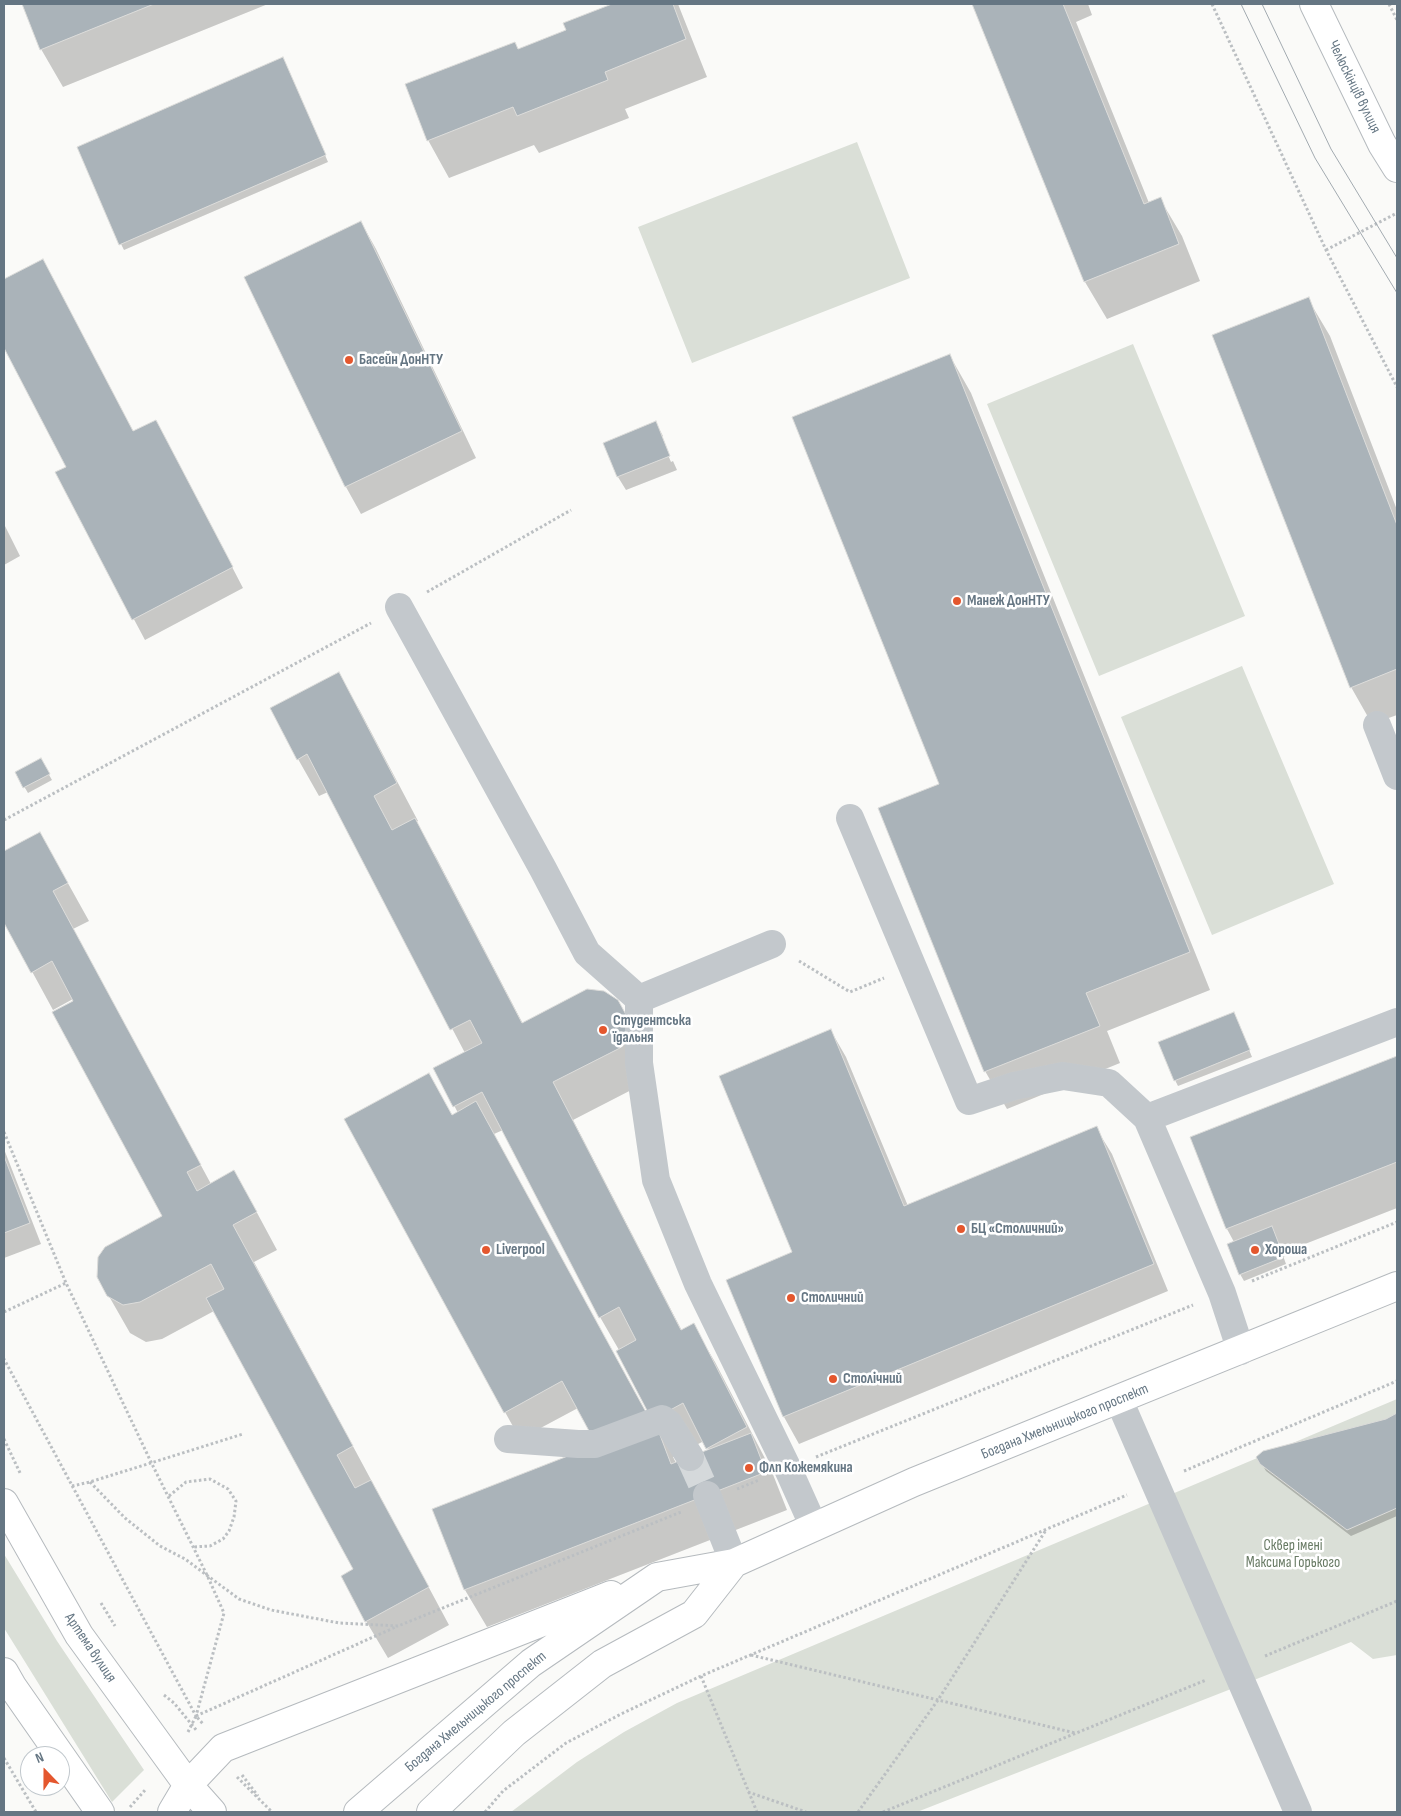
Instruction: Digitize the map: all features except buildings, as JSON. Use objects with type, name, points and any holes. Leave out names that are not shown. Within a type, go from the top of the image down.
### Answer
[{"type":"main road","name":"Челюскінців вулиця","points":[[1314,4],[1382,144],[1397,168]]},
{"type":"main road","name":"Богдана Хмельницького проспект","points":[[358,1812],[532,1663],[657,1577],[734,1563],[914,1482],[1397,1286]]},
{"type":"main road","name":"Артема вулиця","points":[[4,1503],[79,1635],[188,1785],[212,1812]]},
{"type":"main road","name":"Богдана Хмельницького проспект","points":[[431,1812],[514,1733],[602,1664],[694,1614],[734,1563]]},
{"type":"main road","points":[[172,1812],[188,1785],[220,1752],[657,1577]]},
{"type":"main road","points":[[4,1672],[100,1812]]},
{"type":"lane","points":[[399,607],[553,866],[586,953],[639,999],[639,1063],[656,1180],[698,1284],[788,1469],[814,1527]]},
{"type":"lane","points":[[1377,725],[1397,776]]},
{"type":"lane","points":[[850,818],[969,1101],[1014,1086],[1063,1076],[1109,1082],[1147,1118],[1222,1293],[1240,1351]]},
{"type":"lane","points":[[639,999],[772,944]]},
{"type":"lane","points":[[1147,1118],[1397,1022]]},
{"type":"lane","points":[[1119,1400],[1298,1812]]},
{"type":"lane","points":[[508,1439],[595,1444],[662,1420],[669,1424],[690,1457]]},
{"type":"lane","points":[[708,1498],[734,1563]]},
{"type":"path","points":[[1212,4],[1326,250],[1397,386]]},
{"type":"path","points":[[1389,4],[1397,20]]},
{"type":"path","points":[[1326,250],[1397,213]]},
{"type":"path","points":[[4,820],[399,607],[571,510]]},
{"type":"path","points":[[772,944],[850,992],[877,981]]},
{"type":"path","points":[[4,1132],[66,1283],[224,1613],[196,1716]]},
{"type":"path","points":[[196,1716],[398,1626],[708,1498],[788,1469],[1397,1222]]},
{"type":"path","points":[[4,1312],[66,1283]]},
{"type":"path","points":[[4,1359],[196,1716]]},
{"type":"path","points":[[484,1812],[503,1792],[566,1743],[621,1714],[701,1676],[1397,1381]]},
{"type":"path","points":[[72,1486],[243,1434]]},
{"type":"path","points":[[4,1439],[24,1481]]},
{"type":"path","points":[[169,1496],[186,1482],[210,1479],[228,1489],[236,1501],[234,1517],[229,1531],[223,1539],[210,1546],[193,1547]]},
{"type":"path","points":[[90,1482],[125,1518],[153,1540],[185,1559],[239,1599],[271,1610],[339,1623],[398,1626]]},
{"type":"path","points":[[858,1812],[938,1700],[1047,1529]]},
{"type":"path","points":[[96,1596],[116,1628]]},
{"type":"path","points":[[883,1812],[1397,1601]]},
{"type":"path","points":[[750,1655],[1077,1733]]},
{"type":"path","points":[[701,1676],[757,1812]]},
{"type":"path","points":[[160,1691],[174,1703],[220,1752],[271,1812]]},
{"type":"path","points":[[220,1752],[265,1806]]},
{"type":"path","points":[[4,1758],[36,1812]]},
{"type":"path","points":[[748,1792],[806,1812]]},
{"type":"green space","points":[[857,142],[910,278],[692,363],[638,227]]},
{"type":"green space","points":[[1133,344],[1245,616],[1099,676],[987,404]]},
{"type":"green space","points":[[1242,666],[1334,884],[1212,935],[1121,717]]},
{"type":"green space","name":"Сквер імені Максима Горького","points":[[1397,1399],[1397,1655],[1373,1659],[1351,1642],[917,1812],[511,1812],[577,1762],[624,1732],[677,1703]]},
{"type":"green space","points":[[4,1554],[57,1641],[144,1770],[112,1802],[4,1628]]},
{"type":"tunnel","points":[[690,1457],[707,1495]]},
{"type":"tram line","points":[[1241,4],[1315,158],[1397,293]]},
{"type":"tram line","points":[[1262,4],[1331,149],[1397,258]]},
{"type":"place","name":"Басейн ДонНТУ","points":[[349,360]]},
{"type":"place","name":"Манеж ДонНТУ","points":[[957,601]]},
{"type":"place","name":"Студентська їдальня","points":[[603,1030]]},
{"type":"place","name":"БЦ «Столичний»","points":[[961,1229]]},
{"type":"place","name":"Liverpool","points":[[486,1250]]},
{"type":"place","name":"Хороша","points":[[1255,1250]]},
{"type":"place","name":"Столичний","points":[[791,1298]]},
{"type":"place","name":"Столічний","points":[[833,1379]]},
{"type":"place","name":"Флп Кожемякина","points":[[749,1468]]}]
